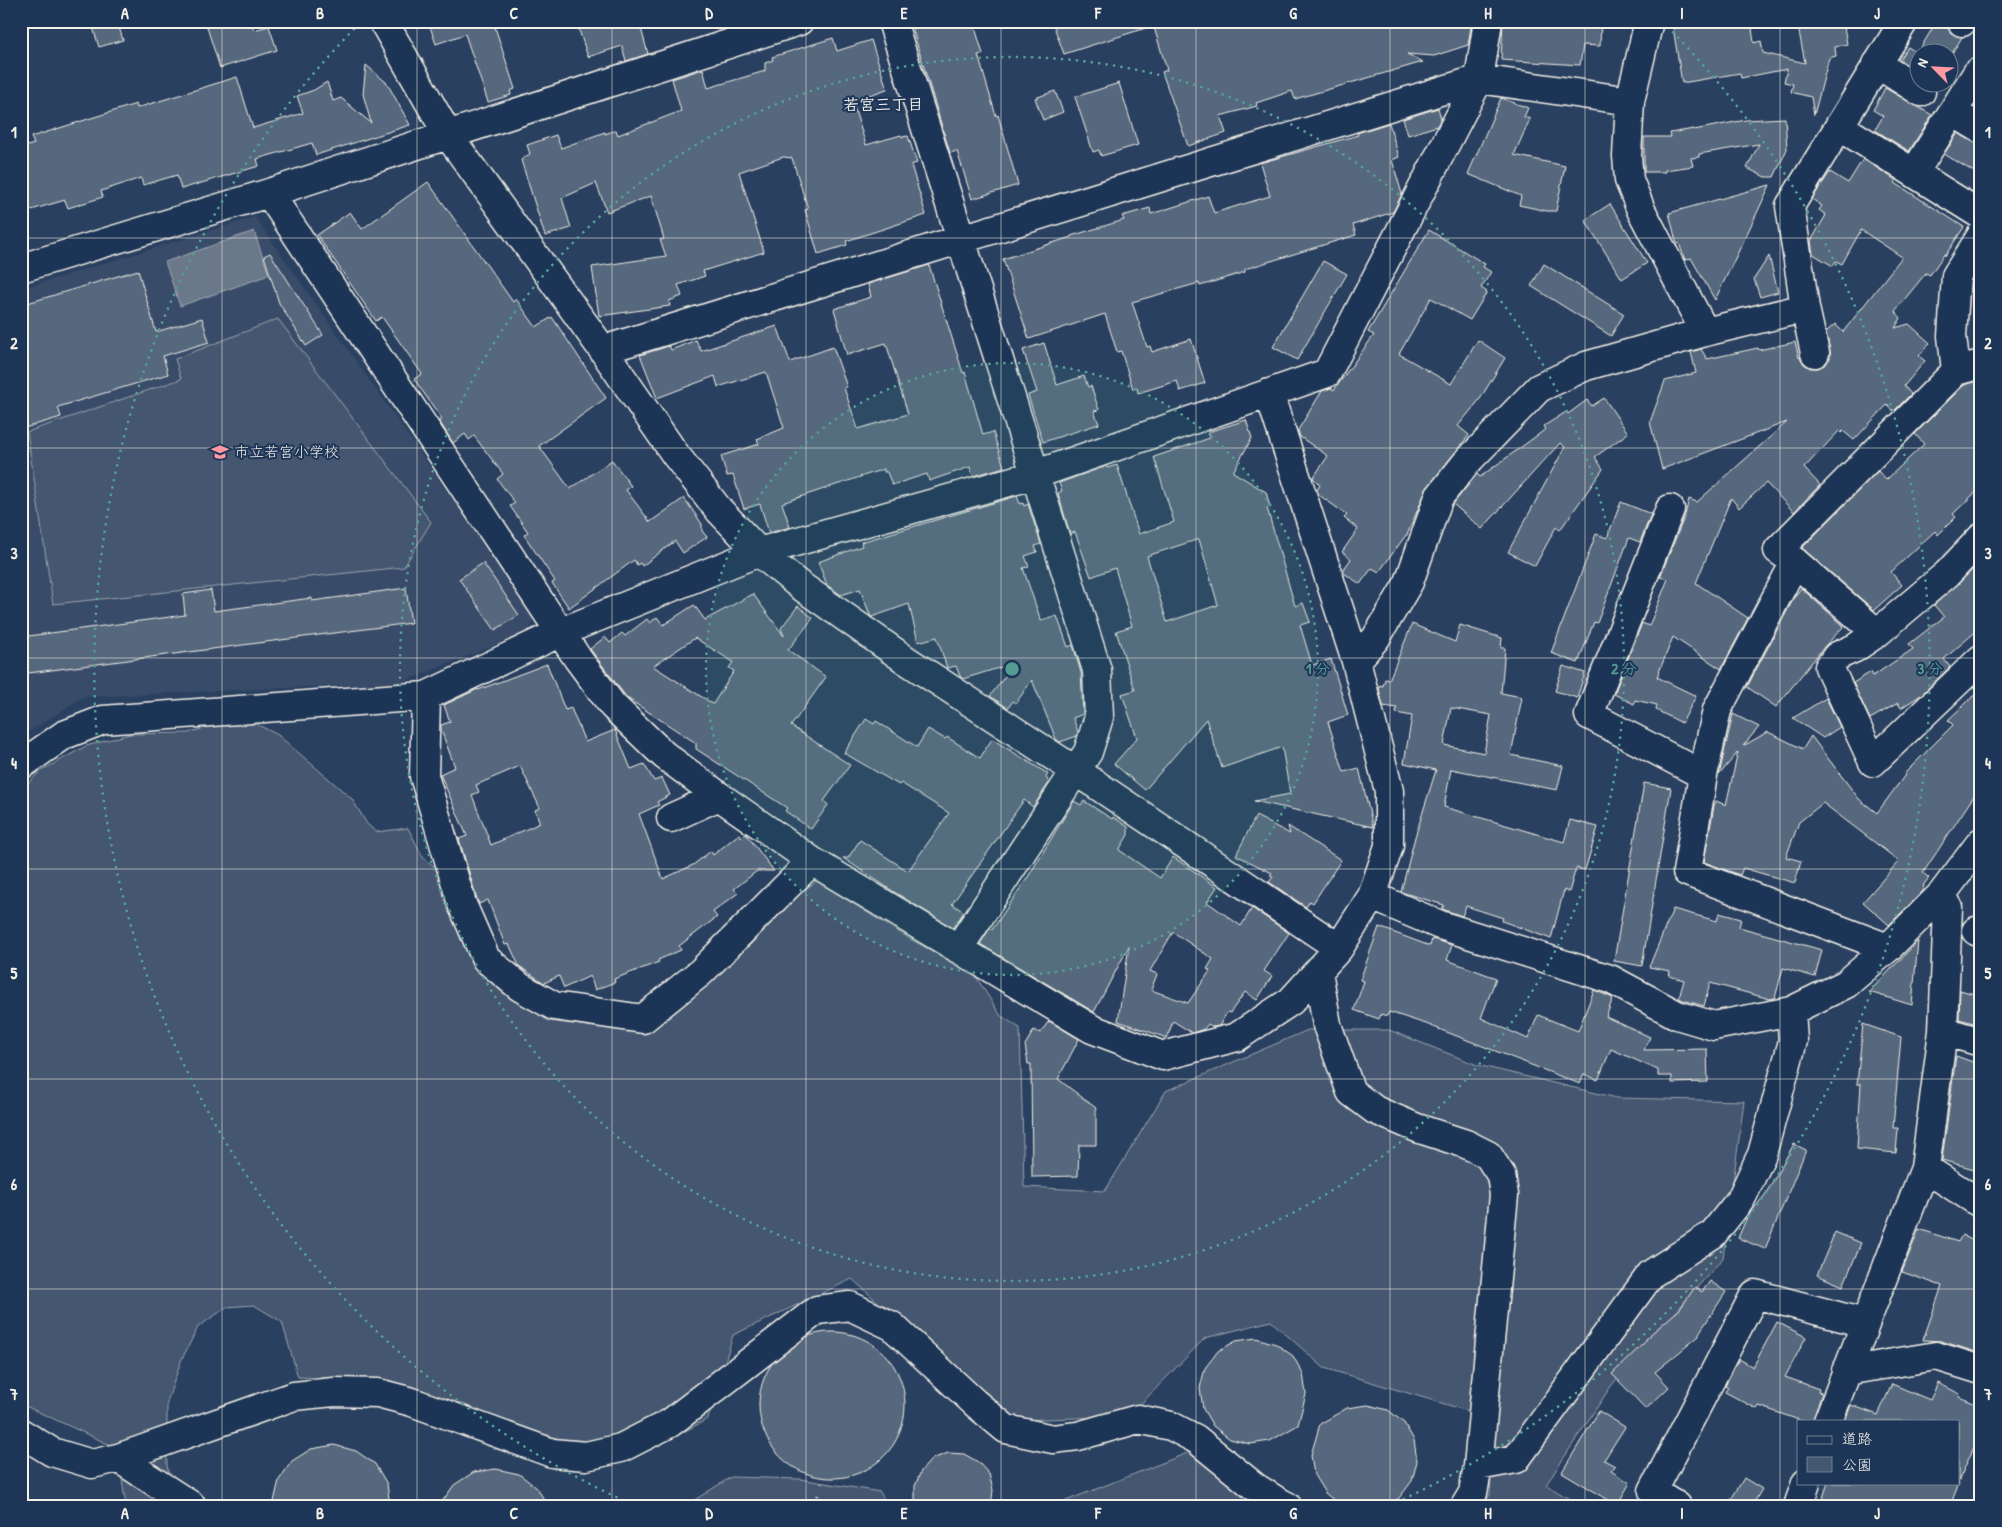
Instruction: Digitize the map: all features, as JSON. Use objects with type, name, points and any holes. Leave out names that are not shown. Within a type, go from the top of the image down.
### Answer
[{"type":"street","points":[[383,21],[448,135],[603,350],[675,454],[720,510],[759,552],[798,584],[906,660],[1076,771],[1338,948]]},
{"type":"street","points":[[21,268],[269,193],[799,21]]},
{"type":"street","points":[[892,21],[1097,670],[1099,717],[1088,752],[958,948]]},
{"type":"street","points":[[21,765],[64,735],[103,720],[426,696],[561,632],[759,552],[1034,475],[1327,373],[1479,79],[1488,21]]},
{"type":"street","points":[[1649,21],[1630,101],[1627,156],[1629,180],[1641,210],[1705,332]]},
{"type":"street","points":[[1815,353],[1805,308],[1790,206],[1904,21]]},
{"type":"street","points":[[1877,64],[1910,85]]},
{"type":"street","points":[[1914,173],[1977,73]]},
{"type":"street","points":[[603,350],[1479,79],[1630,101]]},
{"type":"street","points":[[1953,112],[1981,129]]},
{"type":"street","points":[[1839,126],[1981,215]]},
{"type":"street","points":[[269,193],[578,659],[613,706],[664,755],[718,796],[812,861],[1092,1029],[1163,1056],[1237,1037],[1290,1001],[1338,948],[1372,896],[1389,846],[1389,791],[1356,661],[1269,393]]},
{"type":"street","points":[[1877,633],[1795,562],[1778,550],[1968,367],[1952,336],[1956,276],[1981,236]]},
{"type":"street","points":[[1356,661],[1376,638],[1408,582],[1439,497],[1466,463],[1539,388],[1586,366],[1705,332],[1805,308]]},
{"type":"street","points":[[1670,508],[1589,715],[1703,775]]},
{"type":"street","points":[[1981,538],[1947,574],[1877,633],[1855,648],[1837,656],[1829,667],[1873,762],[1981,659]]},
{"type":"street","points":[[1795,562],[1717,710],[1703,775],[1687,872],[1888,948]]},
{"type":"street","points":[[426,696],[424,776],[462,904],[486,959],[520,987],[554,1006],[643,1019],[701,972],[812,861]]},
{"type":"street","points":[[671,818],[718,796]]},
{"type":"street","points":[[1372,896],[1440,925],[1610,979],[1677,1015],[1714,1026],[1790,1011],[1846,984],[1888,948],[1942,894],[1981,842]]},
{"type":"street","points":[[1828,1420],[1925,1168],[1943,1031],[1948,907],[1942,894]]},
{"type":"street","points":[[1318,971],[1328,1025],[1352,1092],[1375,1110],[1417,1128],[1466,1144],[1488,1155],[1501,1175],[1504,1195],[1478,1466],[1473,1493],[1465,1506]]},
{"type":"street","points":[[1478,1466],[1516,1459],[1650,1274],[1713,1234],[1742,1199],[1762,1154],[1793,1041],[1790,1011]]},
{"type":"street","points":[[1943,1031],[1981,1042]]},
{"type":"street","points":[[1925,1168],[1981,1204]]},
{"type":"street","points":[[1677,1506],[1653,1490],[1755,1294],[1864,1323]]},
{"type":"street","points":[[21,1433],[52,1452],[92,1464],[118,1458],[294,1396],[334,1392],[378,1393],[404,1400],[552,1453],[586,1456],[621,1448],[670,1423],[817,1310],[850,1306],[892,1326],[1006,1429],[1053,1439],[1078,1436],[1138,1419],[1171,1426],[1196,1439],[1255,1487],[1277,1502],[1287,1506]]},
{"type":"street","points":[[1846,1371],[1936,1356],[1981,1370]]},
{"type":"street","points":[[118,1458],[192,1506]]},
{"type":"street","points":[[1798,1506],[1806,1484]]},
{"type":"path","points":[[817,1506],[818,1492]]},
{"type":"shaded area","name":"市立若宮小学校","points":[[255,217],[534,615],[530,631],[400,683],[83,697],[21,737],[21,289]]},
{"type":"shaded area","points":[[254,231],[269,275],[180,306],[165,262]]},
{"type":"green space","points":[[278,319],[431,522],[404,567],[53,604],[27,432],[181,379],[175,359]]},
{"type":"green space","points":[[250,721],[278,735],[352,799],[367,824],[376,832],[408,828],[424,859],[443,872],[482,968],[548,1021],[647,1033],[701,990],[749,946],[798,894],[817,881],[934,952],[958,949],[1001,1016],[1020,1028],[1024,1187],[1105,1191],[1166,1091],[1308,1030],[1389,1030],[1477,1065],[1617,1098],[1744,1101],[1723,1258],[1611,1386],[1546,1485],[1581,1506],[1482,1506],[1490,1495],[1495,1419],[1324,1368],[1271,1321],[1205,1338],[1129,1416],[1020,1420],[998,1409],[852,1279],[733,1335],[708,1419],[636,1457],[566,1441],[377,1380],[298,1377],[282,1322],[254,1305],[227,1307],[198,1327],[181,1361],[167,1402],[167,1465],[169,1475],[201,1506],[126,1506],[117,1448],[21,1404],[21,791],[39,772],[86,746],[130,734],[188,733],[218,724]]},
{"type":"green space","points":[[1195,1450],[1269,1506],[1053,1506]]},
{"type":"green space","points":[[731,1477],[800,1479],[880,1492],[888,1506],[685,1506]]},
{"type":"building","points":[[91,21],[117,21],[123,40],[99,47]]},
{"type":"building","points":[[205,21],[251,21],[254,30],[269,26],[277,50],[220,68]]},
{"type":"building","points":[[428,21],[493,21],[515,89],[510,91],[511,95],[488,102],[465,34],[436,44]]},
{"type":"building","points":[[576,21],[639,21],[648,54],[626,61],[622,46],[588,57]]},
{"type":"building","points":[[910,21],[973,21],[983,54],[978,55],[1018,185],[972,199],[957,151],[950,153]]},
{"type":"building","points":[[1052,21],[1152,21],[1152,26],[1064,54]]},
{"type":"building","points":[[1152,21],[1472,21],[1468,45],[1434,56],[1407,54],[1423,62],[1295,99],[1292,91],[1256,103],[1257,106],[1220,116],[1226,133],[1188,146],[1162,72],[1167,70]]},
{"type":"building","points":[[1503,21],[1601,21],[1600,46],[1583,45],[1580,65],[1501,60]]},
{"type":"building","points":[[1672,21],[1751,21],[1754,43],[1761,41],[1763,53],[1805,63],[1797,21],[1843,21],[1847,44],[1835,47],[1836,56],[1829,58],[1814,115],[1811,97],[1791,92],[1793,84],[1784,82],[1787,69],[1741,78],[1740,73],[1682,83]]},
{"type":"building","points":[[1937,21],[1947,26],[1951,33],[1962,37],[1959,42],[1924,42]]},
{"type":"building","points":[[833,38],[837,51],[871,40],[887,89],[852,101],[866,145],[901,135],[902,137],[908,136],[917,163],[911,165],[926,215],[846,241],[847,245],[818,254],[805,210],[808,209],[792,158],[783,157],[739,172],[764,252],[703,271],[705,276],[678,285],[682,296],[669,301],[670,306],[599,316],[592,267],[666,256],[660,240],[664,239],[651,196],[607,212],[596,183],[562,198],[571,228],[545,236],[521,160],[530,154],[527,145],[556,135],[561,148],[605,132],[605,134],[616,130],[618,135],[681,111],[672,79],[703,69],[708,88],[765,71],[765,63],[773,60],[772,57]]},
{"type":"building","points":[[1908,47],[1910,48],[1910,66],[1900,60]]},
{"type":"building","points":[[366,65],[387,83],[410,125],[316,155],[312,143],[257,159],[259,166],[181,189],[177,175],[143,185],[141,178],[101,191],[103,197],[68,208],[65,200],[21,213],[21,148],[34,144],[31,137],[136,104],[137,108],[237,77],[253,128],[303,113],[297,96],[314,90],[327,82],[333,101],[341,98],[371,123],[363,94]]},
{"type":"building","points":[[1119,83],[1138,145],[1101,156],[1099,150],[1093,152],[1075,97]]},
{"type":"building","points":[[1885,88],[1932,115],[1909,151],[1875,130],[1883,116],[1873,110]]},
{"type":"building","points":[[1055,91],[1063,112],[1043,120],[1035,98]]},
{"type":"building","points":[[1501,98],[1528,108],[1524,117],[1530,119],[1514,155],[1565,166],[1556,211],[1519,205],[1521,196],[1468,174]]},
{"type":"building","points":[[1438,108],[1441,118],[1437,126],[1408,135],[1403,119]]},
{"type":"building","points":[[1785,118],[1787,149],[1774,177],[1765,177],[1747,168],[1759,144],[1699,154],[1699,157],[1691,158],[1693,166],[1665,170],[1665,172],[1644,172],[1644,137],[1671,137],[1670,133],[1746,120]]},
{"type":"building","points":[[1389,123],[1399,157],[1392,160],[1402,194],[1393,212],[1353,225],[1356,235],[1245,269],[1245,272],[1200,286],[1199,283],[1132,302],[1147,347],[1150,346],[1152,352],[1191,339],[1205,383],[1180,391],[1177,381],[1138,393],[1137,388],[1133,389],[1121,351],[1117,352],[1105,314],[1029,339],[1003,259],[1124,220],[1122,216],[1150,208],[1151,214],[1208,196],[1214,213],[1270,196],[1260,163],[1358,135],[1357,133]]},
{"type":"building","points":[[1958,133],[1981,145],[1981,176],[1944,154]]},
{"type":"building","points":[[1863,159],[1896,180],[1895,183],[1964,227],[1930,275],[1926,273],[1895,311],[1901,318],[1895,328],[1909,324],[1930,343],[1919,356],[1925,361],[1904,386],[1911,394],[1894,411],[1887,405],[1854,440],[1843,431],[1841,433],[1839,431],[1804,468],[1820,485],[1794,512],[1766,483],[1739,508],[1731,498],[1696,583],[1748,618],[1721,669],[1673,637],[1657,677],[1696,696],[1682,723],[1656,710],[1657,705],[1635,700],[1634,704],[1614,694],[1642,623],[1649,626],[1668,579],[1660,577],[1685,515],[1689,499],[1697,502],[1787,422],[1662,469],[1650,422],[1665,381],[1696,373],[1691,352],[1701,349],[1707,359],[1795,342],[1799,358],[1804,364],[1810,368],[1818,368],[1826,364],[1830,358],[1830,350],[1826,332],[1835,324],[1843,332],[1902,257],[1861,230],[1842,264],[1836,261],[1833,266],[1813,254],[1811,241],[1826,215],[1819,210],[1822,206],[1812,199],[1830,172],[1848,183]]},
{"type":"building","points":[[428,182],[513,302],[516,299],[536,327],[552,317],[606,398],[539,446],[570,489],[612,460],[631,486],[626,490],[650,522],[684,498],[702,524],[702,531],[707,537],[683,553],[675,541],[642,566],[640,563],[637,565],[634,560],[569,608],[552,583],[555,581],[524,535],[528,532],[510,506],[515,503],[497,479],[503,474],[474,436],[469,440],[465,434],[453,443],[439,421],[442,419],[414,379],[422,374],[382,317],[376,321],[317,235],[350,212],[362,229]]},
{"type":"building","points":[[1770,185],[1715,300],[1691,258],[1685,260],[1679,243],[1677,245],[1669,213]]},
{"type":"building","points":[[1610,204],[1647,263],[1622,279],[1585,220]]},
{"type":"building","points":[[1429,230],[1485,264],[1483,267],[1491,272],[1481,288],[1487,292],[1470,320],[1431,298],[1399,354],[1451,384],[1478,340],[1505,358],[1480,399],[1458,426],[1469,435],[1427,488],[1407,535],[1379,572],[1372,568],[1360,584],[1344,573],[1343,570],[1351,559],[1342,552],[1358,529],[1344,518],[1347,515],[1319,495],[1317,490],[1320,485],[1313,478],[1328,456],[1300,437],[1298,430],[1322,391],[1331,388],[1334,390],[1374,335],[1368,332]]},
{"type":"building","points":[[270,253],[323,335],[306,346],[279,303],[264,256]]},
{"type":"building","points":[[1769,256],[1778,292],[1760,297],[1754,279]]},
{"type":"building","points":[[1323,261],[1347,274],[1297,360],[1273,347]]},
{"type":"building","points":[[1544,264],[1624,314],[1611,336],[1531,286]]},
{"type":"building","points":[[929,265],[963,373],[965,372],[983,435],[993,432],[1004,467],[973,476],[970,467],[929,481],[927,474],[892,485],[884,469],[782,503],[790,527],[769,533],[760,504],[744,509],[733,475],[727,476],[721,456],[759,444],[757,439],[784,428],[766,372],[718,387],[715,376],[657,398],[640,355],[669,346],[671,350],[696,340],[701,351],[777,326],[790,362],[833,347],[847,387],[844,388],[858,429],[908,414],[886,343],[847,355],[834,309],[871,297],[868,284]]},
{"type":"building","points":[[138,270],[156,332],[202,318],[209,342],[163,356],[168,374],[58,407],[61,417],[21,429],[21,305]]},
{"type":"building","points":[[1044,343],[1057,385],[1084,376],[1088,387],[1091,386],[1099,410],[1094,411],[1099,424],[1043,442],[1028,395],[1037,392],[1023,350]]},
{"type":"building","points":[[1975,382],[1981,386],[1981,487],[1953,514],[1956,517],[1938,535],[1935,531],[1891,572],[1902,585],[1874,610],[1802,548],[1878,471],[1886,480],[1924,444],[1915,434],[1964,385]]},
{"type":"building","points":[[1604,398],[1628,433],[1595,457],[1603,469],[1560,530],[1556,527],[1535,566],[1508,552],[1565,447],[1560,443],[1482,529],[1453,504],[1477,474],[1480,477],[1546,429],[1544,426],[1566,412],[1568,414],[1587,400],[1592,406]]},
{"type":"building","points":[[1246,420],[1252,438],[1233,472],[1266,492],[1270,507],[1267,508],[1295,606],[1303,603],[1310,622],[1300,625],[1312,665],[1331,659],[1348,715],[1328,722],[1344,772],[1359,768],[1373,827],[1254,801],[1290,794],[1282,747],[1222,768],[1206,719],[1145,790],[1114,764],[1137,738],[1122,694],[1135,690],[1116,631],[1132,626],[1115,568],[1091,577],[1075,532],[1070,534],[1058,493],[1062,491],[1059,483],[1106,466],[1107,468],[1117,465],[1139,534],[1174,522],[1154,457],[1210,438],[1208,432]],"holes":[[[1199,539],[1218,605],[1167,622],[1147,556]]]},
{"type":"building","points":[[1017,496],[1020,504],[1023,503],[1024,506],[1028,504],[1041,544],[1035,546],[1037,552],[1025,556],[1029,567],[1023,568],[1041,621],[1057,616],[1068,647],[1073,645],[1081,673],[1083,714],[1073,718],[1078,732],[1077,736],[1060,742],[1056,739],[1032,680],[1016,703],[1013,701],[1008,708],[990,696],[1015,663],[963,679],[956,666],[947,668],[937,637],[918,642],[909,604],[872,617],[860,589],[841,595],[827,585],[818,562],[862,546],[861,542]]},
{"type":"building","points":[[1621,502],[1651,514],[1640,542],[1629,538],[1597,623],[1594,622],[1578,663],[1551,653],[1596,534],[1607,538]]},
{"type":"building","points":[[1981,562],[1981,627],[1944,659],[1950,667],[1921,695],[1901,708],[1898,703],[1870,719],[1853,683],[1871,672],[1873,676],[1913,649],[1909,644],[1944,617],[1934,605]]},
{"type":"building","points":[[483,563],[519,615],[495,630],[459,579]]},
{"type":"building","points":[[406,588],[411,623],[21,674],[21,637],[185,615],[183,594],[211,590],[214,611],[312,598],[312,601]]},
{"type":"building","points":[[1801,588],[1844,626],[1824,647],[1776,707],[1747,687]]},
{"type":"building","points":[[753,594],[784,636],[781,628],[798,606],[813,618],[788,650],[826,677],[791,726],[850,765],[824,801],[828,805],[811,829],[785,811],[787,808],[696,749],[696,743],[627,698],[590,649],[605,637],[610,643],[622,633],[625,636],[647,619],[650,623],[657,617],[663,625],[694,605],[705,620]],"holes":[[[695,638],[733,662],[729,668],[734,671],[713,704],[653,666]]]},
{"type":"building","points":[[1412,624],[1455,642],[1460,625],[1502,638],[1501,648],[1505,648],[1501,693],[1522,697],[1511,755],[1563,766],[1557,790],[1451,769],[1444,807],[1564,842],[1570,820],[1598,827],[1585,870],[1576,868],[1569,892],[1564,890],[1551,939],[1502,921],[1503,918],[1466,906],[1462,916],[1442,909],[1444,905],[1401,892],[1415,837],[1436,770],[1404,763],[1412,716],[1396,713],[1397,708],[1383,706],[1379,689],[1380,685],[1383,686],[1385,679],[1389,680]],"holes":[[[1451,708],[1491,715],[1484,753],[1444,745]]]},
{"type":"building","points":[[547,664],[565,710],[571,708],[585,742],[615,730],[631,769],[644,764],[654,781],[662,778],[670,795],[657,802],[659,805],[639,814],[663,879],[693,865],[711,851],[713,855],[739,834],[741,837],[746,834],[774,871],[757,871],[734,889],[738,893],[713,912],[717,917],[679,946],[681,950],[658,960],[659,962],[614,979],[615,982],[595,990],[590,976],[564,988],[559,976],[544,983],[519,966],[509,944],[505,945],[488,900],[479,904],[459,839],[467,836],[440,774],[455,767],[441,730],[441,725],[450,722],[444,705]],"holes":[[[520,766],[540,808],[535,810],[540,823],[491,845],[472,795],[479,792],[476,785]]]},
{"type":"building","points":[[1563,666],[1585,673],[1577,698],[1555,691]]},
{"type":"building","points":[[1981,689],[1981,785],[1923,873],[1929,878],[1924,884],[1923,891],[1889,925],[1863,902],[1899,861],[1823,803],[1799,822],[1786,857],[1801,861],[1795,883],[1743,868],[1740,875],[1704,862],[1714,806],[1716,801],[1726,805],[1738,752],[1719,775],[1733,714],[1759,727],[1743,746],[1768,732],[1803,749],[1811,736],[1859,799],[1877,813],[1904,774],[1953,725],[1948,720]]},
{"type":"building","points":[[1826,698],[1840,727],[1823,738],[1793,718]]},
{"type":"building","points":[[866,719],[874,724],[876,721],[917,747],[928,729],[945,739],[947,737],[980,758],[992,739],[1048,774],[1046,777],[1049,783],[1033,807],[1024,800],[952,904],[964,912],[953,928],[843,858],[848,858],[860,840],[908,871],[949,813],[901,783],[899,785],[844,753]]},
{"type":"building","points":[[1644,783],[1671,788],[1642,966],[1614,961]]},
{"type":"building","points":[[1074,801],[1081,805],[1084,801],[1128,827],[1128,835],[1119,850],[1160,878],[1173,857],[1217,887],[1207,902],[1241,926],[1252,908],[1289,933],[1264,971],[1272,976],[1257,1000],[1245,992],[1230,1013],[1226,1014],[1219,1026],[1213,1027],[1208,1024],[1204,1029],[1192,1033],[1173,1021],[1167,1038],[1118,1021],[1129,946],[1094,1012],[980,944],[990,928],[992,930],[1028,877]],"holes":[[[1173,932],[1213,959],[1207,969],[1210,971],[1188,1003],[1151,990],[1157,974],[1150,971]]]},
{"type":"building","points":[[1256,816],[1290,834],[1288,826],[1341,860],[1313,903],[1310,901],[1306,907],[1269,882],[1273,877],[1270,875],[1272,873],[1236,855]]},
{"type":"building","points":[[1673,909],[1717,921],[1719,913],[1741,919],[1739,927],[1822,950],[1815,977],[1783,968],[1775,998],[1770,999],[1710,983],[1704,1006],[1683,1000],[1679,998],[1684,980],[1669,976],[1670,971],[1649,967]]},
{"type":"building","points":[[1379,927],[1430,946],[1432,939],[1452,945],[1447,960],[1496,978],[1481,1018],[1528,1039],[1538,1015],[1578,1031],[1594,990],[1613,998],[1606,1017],[1650,1037],[1644,1050],[1707,1049],[1708,1082],[1672,1083],[1672,1076],[1658,1076],[1658,1070],[1611,1049],[1598,1080],[1584,1074],[1580,1084],[1426,1024],[1389,1012],[1387,1016],[1381,1014],[1379,1019],[1354,1010],[1364,981],[1360,980]]},
{"type":"building","points":[[1918,941],[1912,1005],[1869,992]]},
{"type":"building","points":[[1960,990],[1981,996],[1981,1025],[1959,1019]]},
{"type":"building","points":[[1049,1021],[1079,1039],[1058,1079],[1096,1108],[1096,1145],[1079,1145],[1078,1176],[1032,1177],[1031,1064],[1028,1064],[1025,1045],[1034,1030],[1040,1033]]},
{"type":"building","points":[[1863,1024],[1901,1037],[1893,1128],[1898,1128],[1896,1153],[1857,1149],[1861,1084],[1857,1084]]},
{"type":"building","points":[[1956,1056],[1981,1065],[1981,1171],[1942,1160]]},
{"type":"building","points":[[1794,1144],[1806,1150],[1765,1249],[1738,1238],[1747,1217],[1765,1195]]},
{"type":"building","points":[[1919,1229],[1958,1242],[1962,1235],[1981,1245],[1978,1255],[1981,1257],[1981,1348],[1979,1353],[1941,1341],[1923,1340],[1942,1286],[1902,1272]]},
{"type":"building","points":[[1835,1232],[1861,1243],[1843,1286],[1817,1275]]},
{"type":"building","points":[[1710,1281],[1726,1292],[1699,1333],[1699,1336],[1655,1372],[1669,1387],[1646,1409],[1612,1374],[1646,1341],[1645,1339],[1680,1309],[1695,1287],[1702,1292]]},
{"type":"building","points":[[1777,1322],[1806,1337],[1785,1377],[1819,1389],[1818,1392],[1822,1393],[1813,1420],[1799,1420],[1759,1406],[1757,1409],[1725,1392],[1728,1387],[1725,1385],[1739,1359],[1753,1367]]},
{"type":"building","points":[[832,1332],[860,1337],[884,1353],[900,1377],[905,1405],[900,1433],[884,1457],[860,1473],[832,1478],[804,1473],[780,1457],[764,1433],[759,1405],[764,1377],[780,1353],[804,1337]]},
{"type":"building","points":[[1256,1338],[1276,1344],[1293,1356],[1303,1374],[1306,1394],[1298,1425],[1270,1441],[1250,1444],[1230,1439],[1213,1426],[1203,1409],[1200,1388],[1205,1368],[1218,1351],[1236,1341]]},
{"type":"building","points":[[1938,1383],[1960,1394],[1959,1397],[1981,1406],[1981,1432],[1960,1478],[1960,1420],[1845,1420],[1851,1405],[1878,1415],[1892,1384],[1930,1400]]},
{"type":"building","points":[[1368,1405],[1388,1410],[1404,1423],[1414,1440],[1417,1461],[1412,1481],[1399,1498],[1386,1506],[1341,1506],[1325,1493],[1314,1475],[1311,1455],[1320,1424],[1347,1408]]},
{"type":"building","points":[[1599,1411],[1625,1427],[1604,1460],[1615,1466],[1611,1471],[1630,1483],[1617,1505],[1562,1472]]},
{"type":"building","points":[[334,1445],[356,1451],[375,1464],[387,1484],[390,1506],[273,1506],[279,1480],[292,1461],[311,1449]]},
{"type":"building","points":[[948,1453],[964,1454],[978,1462],[989,1474],[993,1490],[991,1506],[915,1506],[915,1486],[921,1471],[932,1459]]},
{"type":"building","points":[[496,1469],[519,1474],[537,1488],[548,1506],[439,1506],[454,1485],[474,1472]]},
{"type":"building","points":[[1744,1478],[1762,1489],[1752,1506],[1727,1506]]},
{"type":"building","points":[[1828,1484],[1959,1484],[1950,1506],[1820,1506]]},
{"type":"place","name":"市立若宮小学校","points":[[220,452]]},
{"type":"district","name":"若宮三丁目","points":[[883,104]]}]
